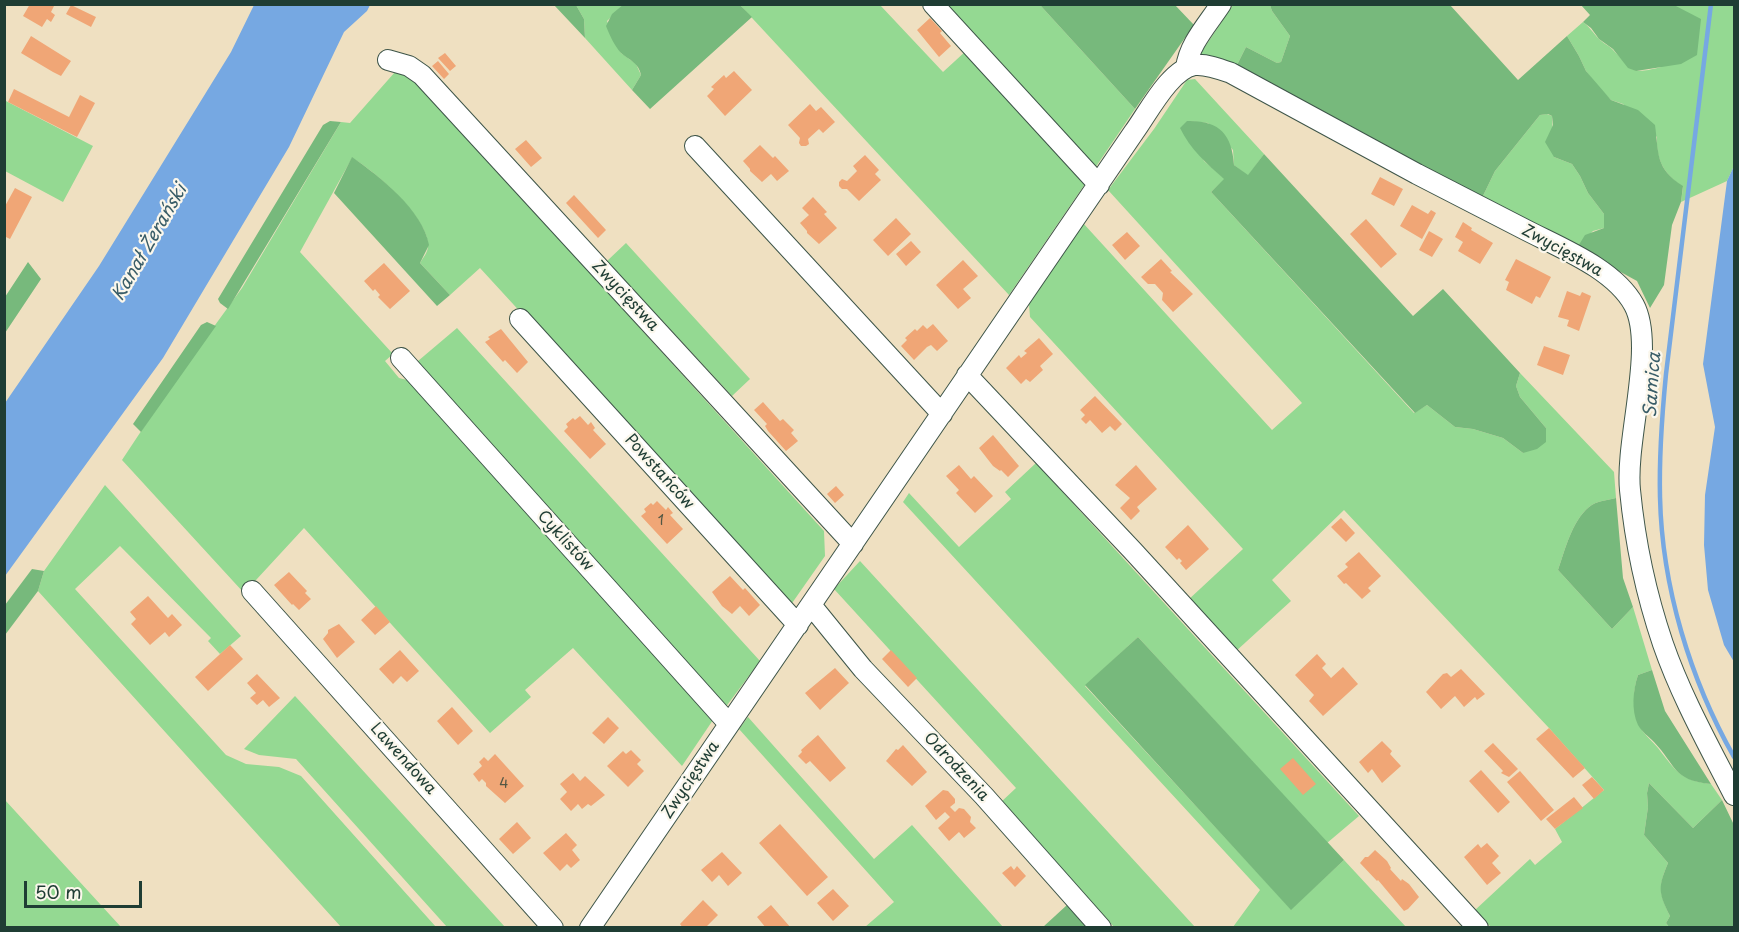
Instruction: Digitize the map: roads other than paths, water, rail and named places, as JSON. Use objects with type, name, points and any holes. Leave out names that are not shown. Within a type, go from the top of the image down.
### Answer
[{"type":"street","points":[[933,4],[1100,184]]},
{"type":"street","name":"Zwycięstwa","points":[[1186,68],[1189,53],[1221,4]]},
{"type":"street","name":"Zwycięstwa","points":[[388,60],[409,66],[422,75],[853,544]]},
{"type":"street","name":"Zwycięstwa","points":[[590,927],[1170,81],[1178,72],[1196,65],[1213,67],[1231,74],[1585,261],[1614,281],[1634,304],[1640,326],[1642,354],[1630,453],[1630,487],[1635,537],[1663,644],[1697,723],[1734,795]]},
{"type":"street","points":[[695,146],[942,414]]},
{"type":"street","name":"Powstańców","points":[[520,319],[798,625]]},
{"type":"street","name":"Cyklistów","points":[[401,358],[729,724]]},
{"type":"street","points":[[967,375],[1133,551],[1478,927]]},
{"type":"street","name":"Lawendowa","points":[[252,591],[553,927]]},
{"type":"street","name":"Odrodzenia","points":[[812,605],[863,669],[984,796],[1101,927]]},
{"type":"water","name":"Kanał Żerański","points":[[254,5],[370,5],[367,11],[344,32],[289,147],[163,358],[5,576],[5,403],[99,266],[231,52]]},
{"type":"water","points":[[1734,166],[1734,662],[1724,645],[1708,590],[1704,545],[1705,495],[1715,427],[1703,364],[1727,181]]},
{"type":"waterway","name":"Samica","points":[[1711,4],[1666,374],[1661,436],[1660,497],[1666,565],[1681,631],[1704,696],[1734,757]]}]
